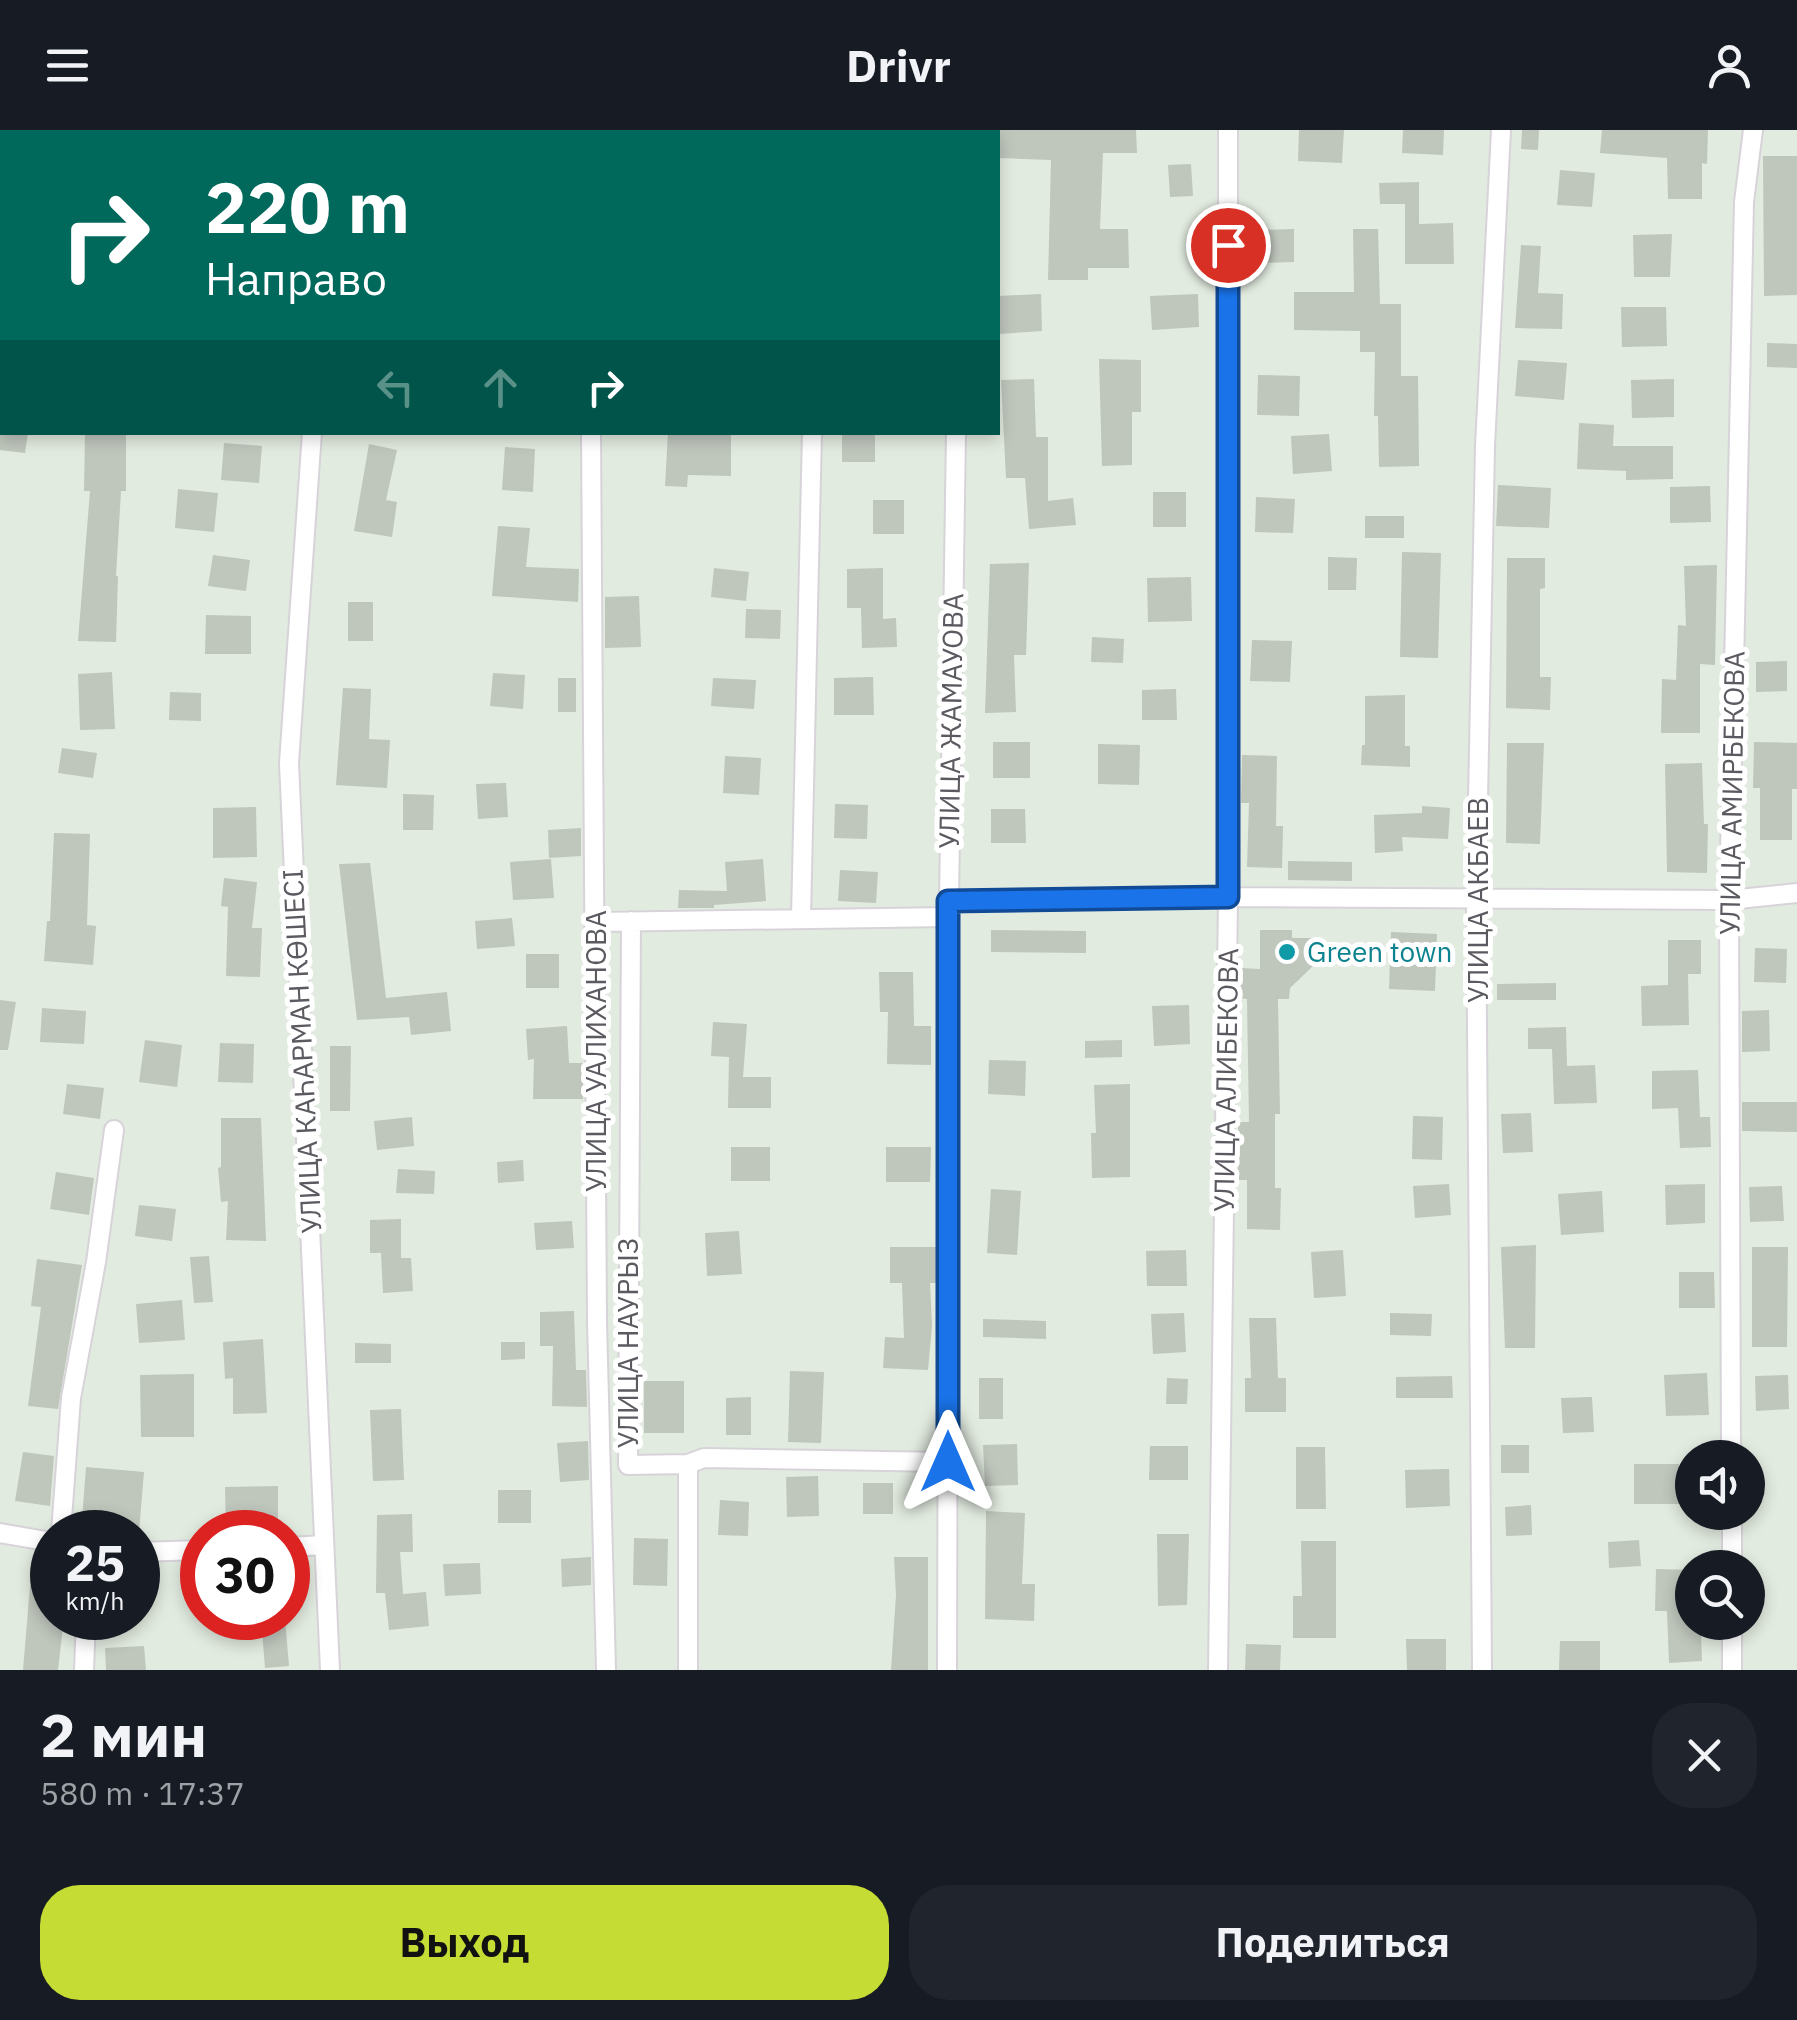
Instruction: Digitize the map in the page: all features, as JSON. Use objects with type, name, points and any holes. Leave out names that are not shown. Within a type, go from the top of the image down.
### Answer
[{"type":"street","name":"УЛИЦА АЛИБЕКОВА","points":[[1218,1670],[1228,897],[1228,130]]},
{"type":"street","name":"УЛИЦА АКБАЕВ","points":[[1482,1670],[1476,900],[1485,446],[1500,130]]},
{"type":"street","name":"УЛИЦА АМИРБЕКОВА","points":[[1731,1440],[1729,900],[1744,202],[1753,130]]},
{"type":"street","name":"УЛИЦА КАҺАРМАН КӨШЕСІ","points":[[312,435],[289,764],[330,1670]]},
{"type":"street","name":"УЛИЦА УАЛИХАНОВА","points":[[591,435],[597,1322],[606,1670]]},
{"type":"street","points":[[801,918],[812,435]]},
{"type":"street","name":"УЛИЦА ЖАМАУОВА","points":[[947,1670],[949,909],[956,435]]},
{"type":"street","points":[[595,922],[801,918],[1228,897],[1729,900],[1797,893]]},
{"type":"street","name":"УЛИЦА НАУРЫЗ","points":[[631,921],[628,1464],[688,1464],[704,1458],[948,1462]]},
{"type":"street","points":[[63,1510],[71,1398],[96,1262],[114,1130]]},
{"type":"street","points":[[688,1464],[688,1670]]},
{"type":"street","points":[[0,1533],[30,1538]]},
{"type":"street","points":[[310,1546],[324,1545]]},
{"type":"street","points":[[84,1670],[85,1640]]},
{"type":"street","points":[[1732,1640],[1732,1670]]},
{"type":"building","points":[[1000,130],[1136,130],[1137,153],[1103,153],[1100,229],[1128,229],[1129,268],[1088,268],[1088,280],[1048,280],[1051,160],[1000,158]]},
{"type":"building","points":[[1299,130],[1344,130],[1342,163],[1298,161]]},
{"type":"building","points":[[1403,130],[1444,130],[1443,155],[1402,153]]},
{"type":"building","points":[[1522,130],[1539,130],[1538,150],[1521,149]]},
{"type":"building","points":[[1602,130],[1708,130],[1707,164],[1702,163],[1702,199],[1668,199],[1667,158],[1600,153]]},
{"type":"building","points":[[1763,156],[1797,156],[1797,295],[1764,296]]},
{"type":"building","points":[[1191,164],[1193,196],[1170,197],[1168,165]]},
{"type":"building","points":[[1560,170],[1595,173],[1592,207],[1557,205]]},
{"type":"building","points":[[1419,182],[1419,224],[1453,223],[1454,264],[1405,264],[1405,204],[1380,204],[1379,183]]},
{"type":"building","points":[[1294,229],[1294,262],[1257,263],[1256,230]]},
{"type":"building","points":[[1353,229],[1378,229],[1380,304],[1401,304],[1401,376],[1418,376],[1419,466],[1379,467],[1378,416],[1374,416],[1375,352],[1360,352],[1360,331],[1294,330],[1294,292],[1354,292]]},
{"type":"building","points":[[1672,234],[1670,277],[1634,277],[1633,235]]},
{"type":"building","points":[[1521,245],[1541,246],[1538,293],[1563,294],[1562,329],[1515,328]]},
{"type":"building","points":[[1041,294],[1042,331],[1000,334],[1000,296]]},
{"type":"building","points":[[1198,294],[1199,327],[1152,330],[1150,296]]},
{"type":"building","points":[[1621,307],[1666,307],[1667,346],[1622,347]]},
{"type":"building","points":[[1767,343],[1797,344],[1797,368],[1767,367]]},
{"type":"building","points":[[1099,359],[1141,360],[1141,412],[1132,412],[1132,465],[1102,466]]},
{"type":"building","points":[[1518,360],[1567,363],[1564,400],[1515,396]]},
{"type":"building","points":[[1258,375],[1300,376],[1299,416],[1257,415]]},
{"type":"building","points":[[1034,379],[1036,437],[1048,437],[1048,501],[1073,498],[1076,525],[1029,529],[1025,478],[1006,478],[1001,380]]},
{"type":"building","points":[[1674,379],[1674,417],[1632,418],[1631,380]]},
{"type":"building","points":[[1579,423],[1614,425],[1613,446],[1673,446],[1673,479],[1626,480],[1626,471],[1577,469]]},
{"type":"building","points":[[1329,434],[1332,471],[1293,474],[1291,436]]},
{"type":"building","points":[[0,435],[28,435],[25,453],[0,450]]},
{"type":"building","points":[[85,435],[126,435],[126,491],[121,491],[116,576],[116,642],[78,641],[90,491],[84,491]]},
{"type":"building","points":[[668,435],[731,435],[731,476],[688,475],[687,487],[665,486]]},
{"type":"building","points":[[842,435],[875,435],[875,462],[842,462]]},
{"type":"building","points":[[224,443],[262,446],[259,483],[221,480]]},
{"type":"building","points":[[369,444],[397,450],[386,500],[397,502],[392,537],[354,531]]},
{"type":"building","points":[[505,447],[535,449],[533,492],[502,490]]},
{"type":"building","points":[[1498,485],[1551,488],[1549,528],[1496,526]]},
{"type":"building","points":[[1710,486],[1711,522],[1670,523],[1670,487]]},
{"type":"building","points":[[178,489],[218,493],[214,532],[175,528]]},
{"type":"building","points":[[1153,492],[1186,492],[1186,527],[1153,527]]},
{"type":"building","points":[[1256,497],[1295,499],[1293,533],[1255,532]]},
{"type":"building","points":[[873,500],[904,500],[904,534],[873,534]]},
{"type":"building","points":[[1365,516],[1404,516],[1404,538],[1365,538]]},
{"type":"building","points":[[498,526],[530,528],[526,567],[579,569],[578,602],[492,596]]},
{"type":"building","points":[[1402,552],[1441,553],[1438,658],[1400,657]]},
{"type":"building","points":[[213,555],[250,560],[246,591],[208,586]]},
{"type":"building","points":[[1328,557],[1357,558],[1356,590],[1328,590]]},
{"type":"building","points":[[1507,558],[1545,558],[1545,588],[1540,589],[1540,677],[1551,677],[1550,710],[1506,708]]},
{"type":"building","points":[[1029,563],[1026,655],[1014,655],[1016,712],[985,713],[990,564]]},
{"type":"building","points":[[1717,565],[1715,665],[1700,664],[1700,733],[1661,733],[1662,679],[1676,680],[1678,625],[1686,626],[1684,566]]},
{"type":"building","points":[[714,568],[749,572],[746,601],[711,597]]},
{"type":"building","points":[[883,568],[883,619],[896,618],[897,647],[862,648],[861,608],[847,608],[847,569]]},
{"type":"building","points":[[1191,577],[1192,621],[1148,622],[1147,578]]},
{"type":"building","points":[[639,596],[641,647],[605,648],[605,597]]},
{"type":"building","points":[[348,602],[373,602],[373,641],[348,641]]},
{"type":"building","points":[[746,609],[781,610],[780,639],[745,638]]},
{"type":"building","points":[[206,615],[251,616],[251,654],[205,654]]},
{"type":"building","points":[[1092,637],[1124,639],[1123,663],[1091,662]]},
{"type":"building","points":[[1252,640],[1292,641],[1290,682],[1250,681]]},
{"type":"building","points":[[1787,661],[1787,691],[1756,692],[1756,662]]},
{"type":"building","points":[[112,672],[115,729],[80,730],[78,674]]},
{"type":"building","points":[[493,673],[525,675],[523,709],[490,706]]},
{"type":"building","points":[[873,677],[874,715],[834,715],[834,678]]},
{"type":"building","points":[[558,678],[576,678],[576,712],[558,712]]},
{"type":"building","points":[[713,678],[756,680],[754,709],[711,706]]},
{"type":"building","points":[[343,688],[371,689],[369,739],[390,740],[387,788],[336,785]]},
{"type":"building","points":[[1176,689],[1177,720],[1142,720],[1142,690]]},
{"type":"building","points":[[170,692],[201,693],[201,721],[169,720]]},
{"type":"building","points":[[1405,695],[1405,746],[1410,746],[1410,767],[1361,765],[1365,696]]},
{"type":"building","points":[[993,742],[1030,742],[1030,778],[993,778]]},
{"type":"building","points":[[1754,742],[1797,743],[1792,840],[1760,840],[1760,788],[1753,788]]},
{"type":"building","points":[[1507,743],[1544,743],[1540,844],[1506,843]]},
{"type":"building","points":[[1098,744],[1140,745],[1139,785],[1098,784]]},
{"type":"building","points":[[62,748],[97,753],[93,778],[58,773]]},
{"type":"building","points":[[1242,755],[1277,756],[1276,826],[1283,826],[1282,868],[1247,867],[1249,803],[1241,803]]},
{"type":"building","points":[[725,756],[761,758],[759,795],[723,793]]},
{"type":"building","points":[[1702,763],[1704,824],[1708,824],[1707,873],[1667,872],[1665,764]]},
{"type":"building","points":[[506,783],[508,817],[478,819],[476,784]]},
{"type":"building","points":[[403,794],[434,795],[433,830],[403,830]]},
{"type":"building","points":[[835,804],[868,805],[867,839],[834,838]]},
{"type":"building","points":[[1422,806],[1450,808],[1448,839],[1402,837],[1403,851],[1375,853],[1374,815],[1422,813]]},
{"type":"building","points":[[256,807],[257,857],[213,858],[213,808]]},
{"type":"building","points":[[991,809],[1025,809],[1026,843],[991,843]]},
{"type":"building","points":[[581,828],[581,856],[549,858],[548,830]]},
{"type":"building","points":[[54,833],[90,834],[87,925],[96,926],[93,965],[44,961]]},
{"type":"building","points":[[551,859],[554,898],[513,900],[510,862]]},
{"type":"building","points":[[763,859],[766,901],[678,908],[679,890],[727,891],[725,862]]},
{"type":"building","points":[[1288,861],[1352,862],[1352,881],[1288,880]]},
{"type":"building","points":[[370,863],[386,998],[447,992],[451,1031],[411,1035],[409,1017],[357,1020],[339,864]]},
{"type":"building","points":[[840,870],[878,872],[876,903],[838,901]]},
{"type":"building","points":[[224,878],[257,882],[252,928],[262,928],[260,977],[226,976],[228,907],[221,906]]},
{"type":"building","points":[[512,918],[515,946],[477,949],[475,921]]},
{"type":"building","points":[[991,930],[1086,931],[1086,953],[991,952]]},
{"type":"building","points":[[1260,930],[1292,930],[1292,938],[1314,938],[1313,966],[1290,988],[1289,999],[1278,999],[1280,1114],[1275,1114],[1275,1188],[1281,1188],[1280,1230],[1247,1229],[1247,1180],[1238,1180],[1238,1122],[1249,1122],[1247,999],[1239,998],[1240,968],[1260,969]]},
{"type":"building","points":[[1391,932],[1437,934],[1435,991],[1389,989]]},
{"type":"building","points":[[1668,940],[1701,940],[1701,974],[1688,974],[1689,1025],[1642,1026],[1641,986],[1668,985]]},
{"type":"building","points":[[1755,948],[1787,949],[1786,983],[1754,982]]},
{"type":"building","points":[[526,954],[559,954],[559,988],[526,988]]},
{"type":"building","points":[[879,972],[913,972],[914,1026],[931,1026],[931,1065],[887,1064],[888,1012],[880,1012]]},
{"type":"building","points":[[1556,983],[1556,1000],[1497,1000],[1497,984]]},
{"type":"building","points":[[0,1000],[16,1002],[8,1050],[0,1050]]},
{"type":"building","points":[[1189,1005],[1190,1044],[1154,1046],[1152,1006]]},
{"type":"building","points":[[42,1008],[86,1011],[84,1044],[40,1042]]},
{"type":"building","points":[[1769,1010],[1770,1051],[1742,1052],[1742,1011]]},
{"type":"building","points":[[713,1022],[747,1024],[743,1077],[771,1077],[771,1108],[728,1108],[729,1057],[711,1056]]},
{"type":"building","points":[[567,1026],[569,1063],[583,1063],[583,1099],[533,1099],[534,1059],[528,1060],[526,1029]]},
{"type":"building","points":[[1566,1027],[1567,1066],[1595,1065],[1597,1103],[1554,1104],[1552,1049],[1528,1049],[1528,1028]]},
{"type":"building","points":[[145,1040],[182,1045],[177,1087],[139,1082]]},
{"type":"building","points":[[1122,1040],[1122,1057],[1085,1058],[1085,1041]]},
{"type":"building","points":[[220,1043],[254,1044],[253,1083],[218,1082]]},
{"type":"building","points":[[330,1046],[351,1046],[350,1111],[330,1111]]},
{"type":"building","points":[[989,1060],[1026,1061],[1025,1096],[988,1094]]},
{"type":"building","points":[[1698,1070],[1700,1117],[1710,1117],[1711,1147],[1680,1148],[1678,1108],[1652,1109],[1652,1071]]},
{"type":"building","points":[[67,1084],[104,1088],[100,1119],[63,1114]]},
{"type":"building","points":[[1130,1084],[1130,1177],[1092,1178],[1091,1133],[1096,1133],[1094,1085]]},
{"type":"building","points":[[1742,1102],[1797,1102],[1797,1132],[1742,1131]]},
{"type":"building","points":[[1531,1113],[1533,1152],[1503,1153],[1501,1114]]},
{"type":"building","points":[[1413,1116],[1443,1117],[1442,1160],[1412,1159]]},
{"type":"building","points":[[412,1117],[414,1146],[377,1150],[374,1121]]},
{"type":"building","points":[[221,1118],[261,1118],[266,1241],[226,1240],[228,1201],[221,1202],[218,1168]]},
{"type":"building","points":[[731,1147],[770,1147],[770,1181],[731,1181]]},
{"type":"building","points":[[886,1147],[931,1147],[930,1182],[886,1182]]},
{"type":"building","points":[[523,1160],[524,1181],[498,1183],[497,1162]]},
{"type":"building","points":[[398,1169],[435,1171],[434,1194],[396,1193]]},
{"type":"building","points":[[56,1172],[94,1178],[89,1215],[50,1209]]},
{"type":"building","points":[[1449,1184],[1451,1215],[1415,1218],[1413,1186]]},
{"type":"building","points":[[1705,1184],[1705,1223],[1666,1225],[1665,1185]]},
{"type":"building","points":[[1782,1186],[1784,1221],[1750,1222],[1749,1187]]},
{"type":"building","points":[[991,1189],[1021,1191],[1017,1255],[987,1253]]},
{"type":"building","points":[[1602,1191],[1604,1232],[1561,1235],[1558,1194]]},
{"type":"building","points":[[139,1205],[176,1209],[172,1241],[135,1236]]},
{"type":"building","points":[[401,1219],[401,1258],[411,1258],[413,1291],[383,1293],[381,1253],[370,1253],[370,1220]]},
{"type":"building","points":[[572,1221],[574,1248],[536,1250],[534,1223]]},
{"type":"building","points":[[739,1231],[742,1274],[707,1276],[705,1233]]},
{"type":"building","points":[[1536,1245],[1535,1348],[1505,1348],[1501,1247]]},
{"type":"building","points":[[890,1247],[936,1247],[936,1283],[930,1283],[928,1370],[883,1368],[885,1337],[904,1338],[902,1283],[890,1283]]},
{"type":"building","points":[[1752,1247],[1788,1247],[1787,1347],[1752,1347]]},
{"type":"building","points":[[1186,1250],[1187,1286],[1147,1286],[1146,1251]]},
{"type":"building","points":[[1343,1250],[1346,1296],[1314,1298],[1311,1252]]},
{"type":"building","points":[[209,1256],[213,1302],[194,1303],[190,1257]]},
{"type":"building","points":[[37,1259],[82,1265],[58,1409],[28,1406],[41,1307],[31,1306]]},
{"type":"building","points":[[1679,1272],[1714,1272],[1715,1308],[1679,1308]]},
{"type":"building","points":[[182,1300],[185,1340],[139,1343],[136,1304]]},
{"type":"building","points":[[574,1311],[576,1370],[586,1370],[587,1407],[552,1406],[553,1346],[540,1346],[540,1312]]},
{"type":"building","points":[[1184,1313],[1186,1352],[1153,1354],[1151,1314]]},
{"type":"building","points":[[1390,1313],[1432,1314],[1431,1336],[1390,1335]]},
{"type":"building","points":[[1249,1318],[1276,1318],[1278,1378],[1286,1378],[1286,1412],[1245,1412],[1245,1378],[1251,1378]]},
{"type":"building","points":[[983,1319],[1046,1321],[1046,1339],[983,1337]]},
{"type":"building","points":[[263,1339],[267,1413],[233,1414],[233,1378],[225,1379],[223,1342]]},
{"type":"building","points":[[501,1342],[525,1342],[525,1359],[501,1360]]},
{"type":"building","points":[[355,1343],[391,1344],[391,1363],[355,1363]]},
{"type":"building","points":[[790,1371],[824,1372],[821,1443],[788,1442]]},
{"type":"building","points":[[1707,1373],[1709,1415],[1666,1416],[1664,1375]]},
{"type":"building","points":[[194,1374],[194,1437],[141,1437],[140,1375]]},
{"type":"building","points":[[1788,1375],[1789,1409],[1756,1411],[1755,1376]]},
{"type":"building","points":[[1452,1376],[1453,1398],[1396,1398],[1396,1377]]},
{"type":"building","points":[[979,1378],[1003,1378],[1003,1419],[979,1419]]},
{"type":"building","points":[[1167,1378],[1188,1379],[1187,1404],[1166,1404]]},
{"type":"building","points":[[644,1381],[684,1381],[684,1433],[644,1433]]},
{"type":"building","points":[[751,1397],[751,1435],[726,1435],[726,1398]]},
{"type":"building","points":[[1592,1397],[1594,1432],[1563,1433],[1561,1398]]},
{"type":"building","points":[[401,1409],[404,1480],[373,1481],[370,1410]]},
{"type":"building","points":[[588,1441],[589,1480],[560,1482],[557,1443]]},
{"type":"building","points":[[1017,1444],[1018,1485],[985,1486],[983,1445]]},
{"type":"building","points":[[1501,1445],[1529,1445],[1529,1473],[1501,1473]]},
{"type":"building","points":[[1150,1446],[1188,1446],[1188,1480],[1149,1480]]},
{"type":"building","points":[[1296,1447],[1325,1447],[1326,1509],[1296,1509]]},
{"type":"building","points":[[23,1452],[54,1456],[50,1506],[15,1501]]},
{"type":"building","points":[[1634,1464],[1675,1464],[1675,1504],[1634,1504]]},
{"type":"building","points":[[86,1467],[144,1472],[141,1510],[83,1510]]},
{"type":"building","points":[[1449,1469],[1450,1506],[1406,1508],[1405,1470]]},
{"type":"building","points":[[818,1476],[819,1516],[787,1517],[786,1477]]},
{"type":"building","points":[[863,1483],[893,1483],[893,1514],[863,1514]]},
{"type":"building","points":[[278,1486],[278,1510],[226,1510],[225,1487]]},
{"type":"building","points":[[498,1490],[531,1490],[531,1523],[498,1523]]},
{"type":"building","points":[[720,1500],[749,1502],[748,1536],[718,1535]]},
{"type":"building","points":[[1531,1505],[1532,1535],[1506,1536],[1505,1507]]},
{"type":"building","points":[[986,1511],[1025,1513],[1022,1584],[1035,1584],[1034,1621],[985,1619]]},
{"type":"building","points":[[412,1514],[413,1552],[400,1552],[403,1594],[426,1592],[429,1626],[389,1630],[385,1593],[376,1593],[377,1515]]},
{"type":"building","points":[[1157,1534],[1189,1534],[1187,1605],[1158,1606]]},
{"type":"building","points":[[634,1538],[668,1539],[667,1586],[633,1585]]},
{"type":"building","points":[[1639,1540],[1641,1566],[1609,1568],[1608,1542]]},
{"type":"building","points":[[1301,1541],[1336,1541],[1336,1638],[1293,1638],[1293,1596],[1302,1596]]},
{"type":"building","points":[[591,1557],[591,1585],[562,1587],[561,1559]]},
{"type":"building","points":[[894,1557],[928,1557],[928,1670],[891,1670],[896,1595]]},
{"type":"building","points":[[480,1563],[481,1594],[445,1596],[443,1564]]},
{"type":"building","points":[[1656,1569],[1675,1570],[1675,1640],[1701,1640],[1702,1661],[1669,1663],[1667,1611],[1655,1611]]},
{"type":"building","points":[[30,1586],[30,1640],[61,1640],[58,1670],[23,1670]]},
{"type":"building","points":[[1406,1639],[1446,1639],[1446,1670],[1407,1670]]},
{"type":"building","points":[[263,1640],[287,1640],[289,1666],[265,1668]]},
{"type":"building","points":[[1560,1641],[1600,1641],[1600,1670],[1559,1670]]},
{"type":"building","points":[[1246,1644],[1281,1645],[1280,1670],[1245,1670]]},
{"type":"building","points":[[144,1646],[146,1670],[106,1670],[105,1648]]},
{"type":"place","name":"Green town","points":[[1287,952]]},
{"type":"route","points":[[948,1462],[948,901],[1228,897],[1228,245]]}]
